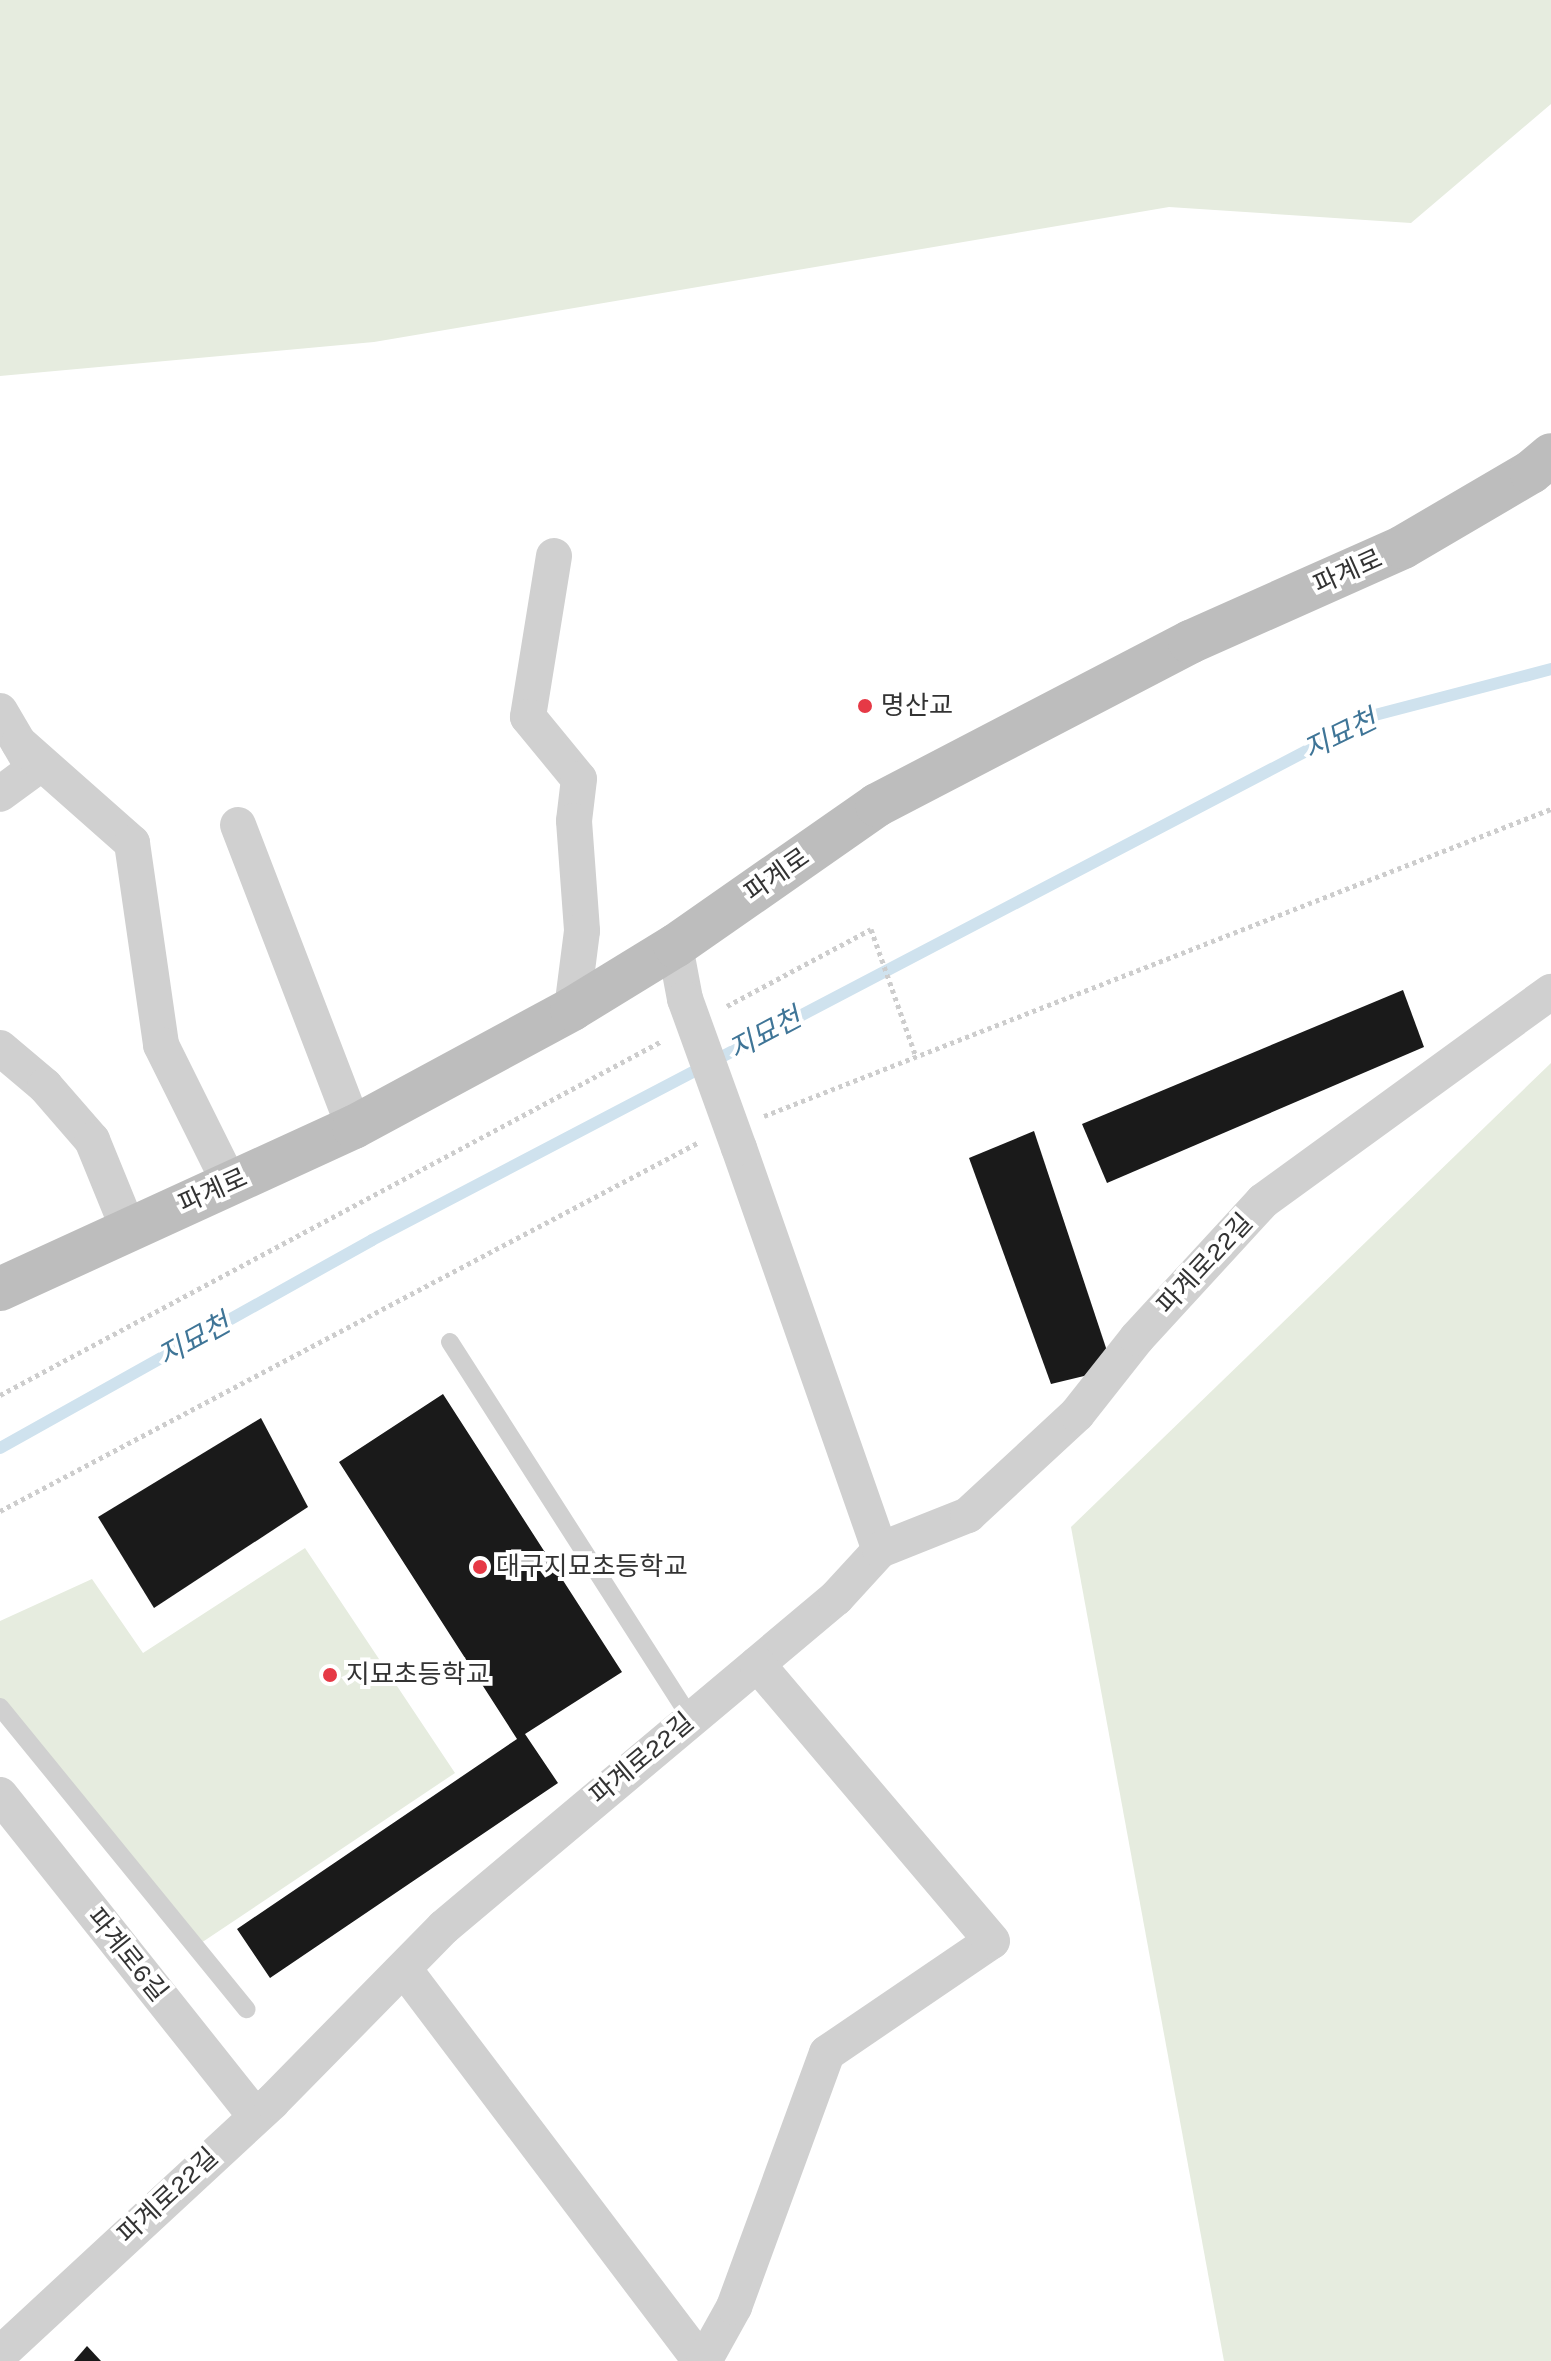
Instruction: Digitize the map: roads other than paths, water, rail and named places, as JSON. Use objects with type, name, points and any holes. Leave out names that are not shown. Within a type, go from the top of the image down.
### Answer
[{"type":"main road","name":"파계로","points":[[0,1289],[354,1127],[572,1009],[675,946],[877,805],[1190,642],[1403,547],[1551,455]]},
{"type":"street","points":[[554,556],[528,717],[579,779],[574,821],[582,931],[572,1009]]},
{"type":"street","points":[[0,711],[34,769],[0,794]]},
{"type":"street","points":[[19,743],[132,843],[161,1045],[230,1184]]},
{"type":"street","points":[[238,825],[354,1127]]},
{"type":"street","points":[[675,946],[701,1005],[739,1148],[880,1550]]},
{"type":"street","name":"파계로22길","points":[[0,2354],[254,2114],[444,1927],[836,1598],[880,1550],[968,1515],[1077,1414],[1137,1338],[1263,1201],[1551,992]]},
{"type":"street","points":[[0,1048],[45,1086],[92,1140],[128,1228]]},
{"type":"street","points":[[404,1969],[703,2361],[734,2307],[827,2053],[992,1941],[757,1664]]},
{"type":"street","name":"파계로6길","points":[[0,1795],[254,2114]]},
{"type":"lane","points":[[450,1342],[690,1718]]},
{"type":"lane","points":[[0,1707],[246,2009]]},
{"type":"waterway","name":"지묘천","points":[[0,1448],[372,1240],[1375,715],[1551,669]]},
{"type":"place","name":"명산교","points":[[865,706]]},
{"type":"place","name":"대구지묘초등학교","points":[[480,1567]]},
{"type":"place","name":"지묘초등학교","points":[[330,1675]]}]
